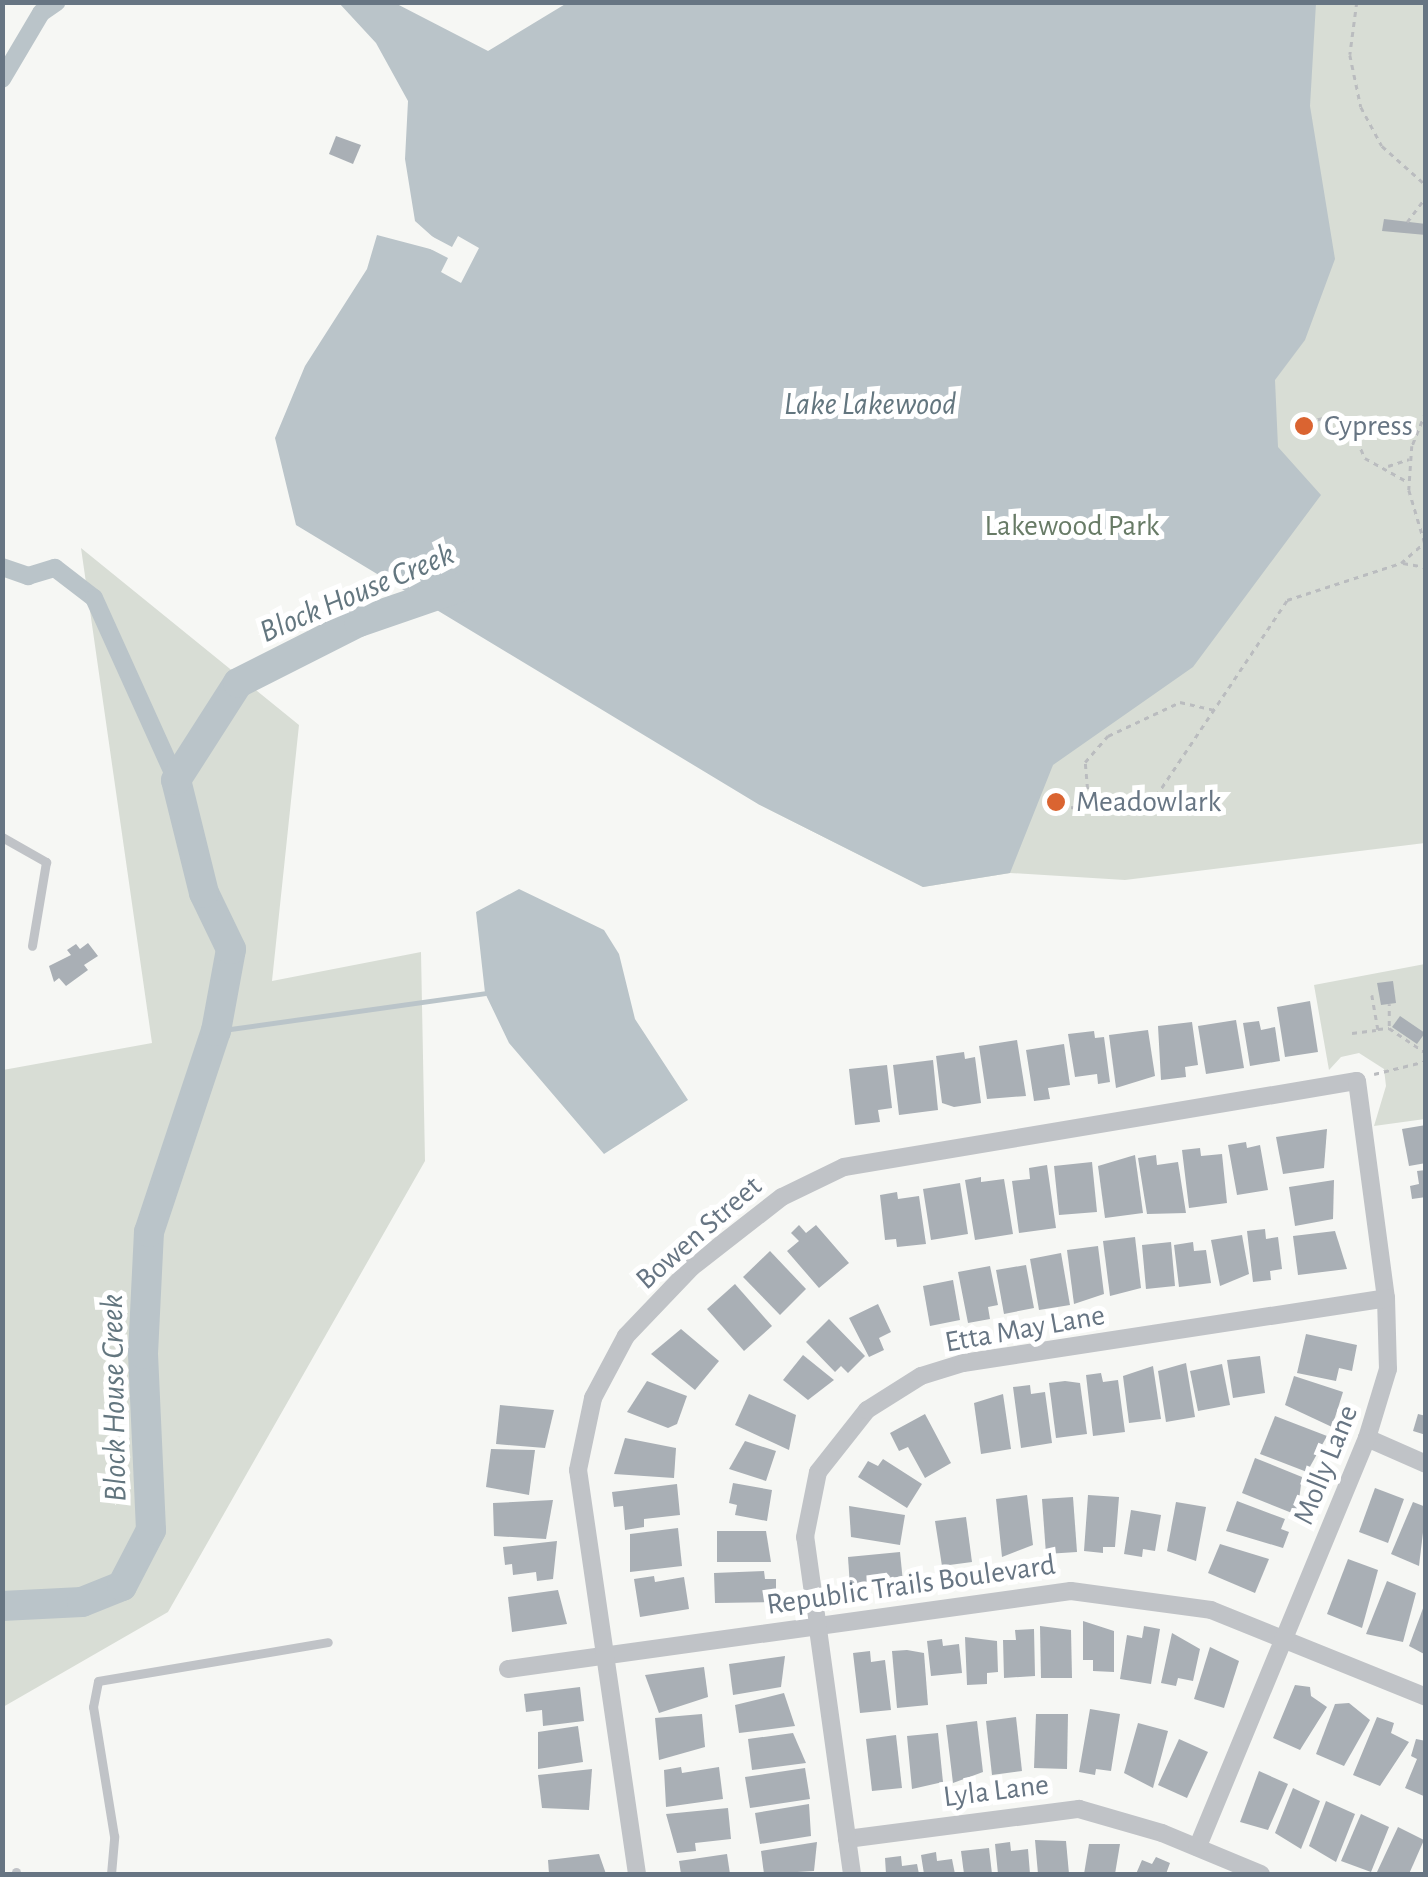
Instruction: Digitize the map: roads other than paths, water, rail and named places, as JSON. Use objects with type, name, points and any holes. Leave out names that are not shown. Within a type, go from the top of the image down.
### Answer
[{"type":"street","name":"Molly Lane","points":[[1198,1847],[1367,1438],[1388,1368],[1386,1298],[1357,1081]]},
{"type":"street","name":"Bowen Street","points":[[637,1874],[578,1470],[593,1398],[626,1336],[692,1267],[782,1197],[844,1167],[1357,1081]]},
{"type":"street","name":"Etta May Lane","points":[[852,1874],[814,1626],[805,1538],[818,1472],[867,1410],[922,1376],[962,1364],[1386,1298]]},
{"type":"street","points":[[1367,1438],[1426,1464]]},
{"type":"street","name":"Republic Trails Boulevard","points":[[508,1669],[1070,1590],[1211,1610],[1426,1697]]},
{"type":"street","name":"Lyla Lane","points":[[847,1839],[1079,1809],[1198,1847],[1261,1874]]},
{"type":"lane","points":[[2,837],[46,862],[32,946]]},
{"type":"lane","points":[[111,1874],[114,1836],[93,1706],[98,1682],[328,1642]]},
{"type":"water","name":"Lake Lakewood","points":[[339,3],[395,3],[488,51],[567,3],[1316,3],[1310,106],[1335,259],[1305,340],[1275,380],[1278,447],[1321,495],[1193,667],[1053,765],[1010,873],[923,887],[758,804],[296,525],[275,438],[305,366],[367,269],[377,235],[453,255],[415,221],[405,159],[408,101],[376,43]]},
{"type":"water","points":[[519,889],[604,930],[619,954],[635,1019],[688,1100],[604,1154],[509,1043],[485,993],[476,912]]},
{"type":"waterway","points":[[2,79],[41,13],[57,2]]},
{"type":"waterway","points":[[2,567],[28,576],[55,568],[94,598],[176,780]]},
{"type":"waterway","name":"Block House Creek","points":[[2,1606],[82,1602],[122,1586],[151,1530],[143,1354],[149,1232],[216,1031],[231,949],[204,893],[176,780],[238,683],[359,622],[458,588]]},
{"type":"waterway","points":[[216,1031],[485,993]]},
{"type":"place","name":"Cypress","points":[[1304,426]]},
{"type":"place","name":"Meadowlark","points":[[1056,802]]},
{"type":"park label","name":"Lakewood Park","points":[[1072,526]]}]
